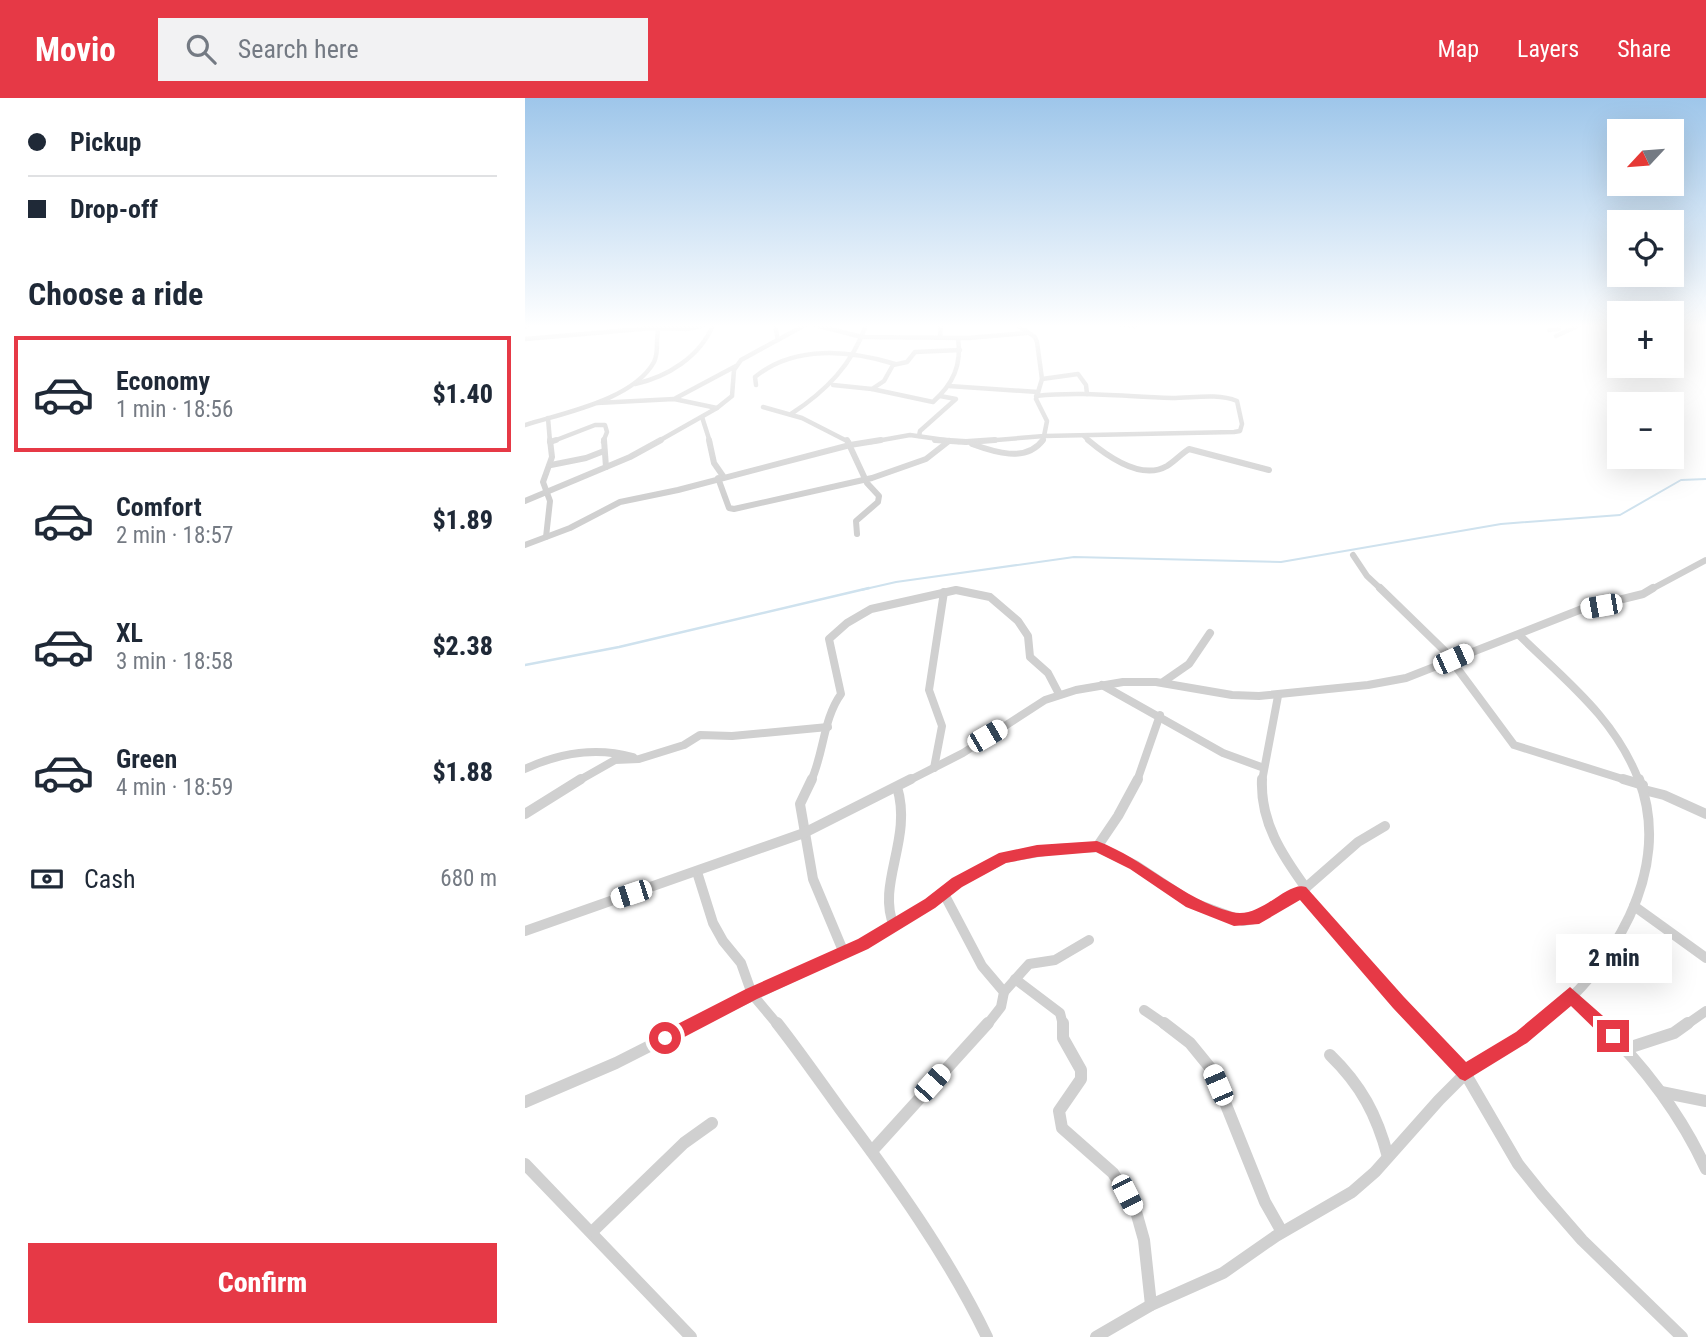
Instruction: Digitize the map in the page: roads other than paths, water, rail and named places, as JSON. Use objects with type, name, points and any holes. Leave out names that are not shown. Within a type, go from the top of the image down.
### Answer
[{"type":"street","points":[[525,425],[639,383]]},
{"type":"street","points":[[674,399],[704,383]]},
{"type":"street","points":[[525,501],[606,467],[702,418],[732,396],[734,383]]},
{"type":"street","points":[[791,414],[835,383]]},
{"type":"street","points":[[872,389],[883,383]]},
{"type":"street","points":[[833,386],[872,389],[928,403],[940,396],[950,383]]},
{"type":"street","points":[[966,442],[995,452],[1007,453],[1037,448],[1043,442],[1047,421],[1037,394],[1041,383]]},
{"type":"street","points":[[1084,383],[1087,394]]},
{"type":"street","points":[[525,545],[570,528],[620,502],[678,490],[850,445],[897,436],[966,442],[1044,436],[1234,432],[1240,431],[1242,424],[1237,401],[1227,397],[1037,394],[949,386]]},
{"type":"street","points":[[919,436],[920,431],[956,399],[940,396]]},
{"type":"street","points":[[590,403],[674,399],[717,408]]},
{"type":"street","points":[[763,407],[791,414],[848,439],[865,480],[880,499],[856,521],[857,534]]},
{"type":"street","points":[[546,537],[551,506],[543,482],[551,465],[548,418]]},
{"type":"street","points":[[702,418],[708,426],[713,466],[732,510],[865,480],[922,460],[949,442]]},
{"type":"street","points":[[550,442],[601,425],[607,427],[602,444],[606,467]]},
{"type":"street","points":[[1084,436],[1106,453],[1141,468],[1163,468],[1189,449],[1269,470]]},
{"type":"street","points":[[551,465],[586,458],[604,451]]},
{"type":"street","points":[[1353,555],[1367,576],[1452,660],[1514,745],[1664,795],[1706,814]]},
{"type":"street","points":[[525,931],[804,833],[934,768],[1059,694],[1102,685],[1163,682],[1236,696],[1278,696],[1384,683],[1406,678],[1582,609],[1643,594],[1706,560]]},
{"type":"street","points":[[844,953],[813,878],[800,804],[818,765],[821,743],[832,707],[841,694],[829,639],[832,634],[861,614],[880,606],[923,600],[956,590],[987,596],[1019,621],[1028,636],[1030,657],[1048,673],[1059,694]]},
{"type":"street","points":[[934,768],[942,726],[929,690],[944,592]]},
{"type":"street","points":[[1163,682],[1189,664],[1210,632]]},
{"type":"street","points":[[1096,1337],[1151,1305],[1222,1273],[1282,1232],[1335,1203],[1361,1185],[1465,1073],[1487,1056],[1521,1037],[1560,1007],[1610,950],[1642,891],[1651,851],[1649,809],[1643,788],[1635,764],[1605,718],[1519,635]]},
{"type":"street","points":[[1102,685],[1160,715],[1222,754],[1264,768]]},
{"type":"street","points":[[1278,696],[1274,732],[1264,768],[1261,800],[1265,818],[1284,858],[1304,889],[1398,1002],[1465,1073],[1518,1164],[1542,1194],[1582,1240],[1682,1337]]},
{"type":"street","points":[[1097,846],[1140,779],[1152,748],[1160,715]]},
{"type":"street","points":[[525,814],[605,764],[615,760],[639,759],[684,746],[700,735],[732,736],[828,727]]},
{"type":"street","points":[[525,769],[548,758],[614,750],[639,759]]},
{"type":"street","points":[[894,926],[888,904],[888,889],[898,856],[903,815],[897,786]]},
{"type":"street","points":[[525,1102],[616,1063],[752,994],[844,953],[894,926],[930,904],[943,892],[1004,858],[1037,851],[1097,846],[1135,865],[1191,902],[1234,919],[1254,919],[1304,889],[1358,842],[1385,825]]},
{"type":"street","points":[[697,872],[713,923],[723,942],[740,963],[752,994],[872,1151],[927,1232],[974,1310],[987,1337]]},
{"type":"street","points":[[943,892],[982,966],[1004,992]]},
{"type":"street","points":[[1635,905],[1706,958]]},
{"type":"street","points":[[872,1151],[993,1018],[1001,1007],[1004,992],[1029,964],[1055,960],[1089,940]]},
{"type":"street","points":[[1015,979],[1060,1013],[1063,1038],[1081,1070],[1081,1079],[1059,1111],[1060,1122],[1062,1128],[1121,1181],[1141,1223],[1151,1305]]},
{"type":"street","points":[[1570,995],[1625,1049],[1660,1092],[1694,1141],[1706,1169]]},
{"type":"street","points":[[1144,1010],[1189,1040],[1207,1062],[1265,1202],[1282,1232]]},
{"type":"street","points":[[1625,1049],[1674,1032],[1706,1012]]},
{"type":"street","points":[[1330,1055],[1355,1079],[1372,1107],[1388,1157]]},
{"type":"street","points":[[1660,1092],[1706,1101]]},
{"type":"street","points":[[593,1231],[684,1143],[712,1123]]},
{"type":"street","points":[[525,1164],[593,1231],[629,1275],[691,1337]]},
{"type":"waterway","points":[[861,590],[896,582],[1074,557],[1281,562],[1501,524],[1620,515],[1681,480],[1706,479]]},
{"type":"waterway","points":[[525,665],[619,647],[869,588]]}]
